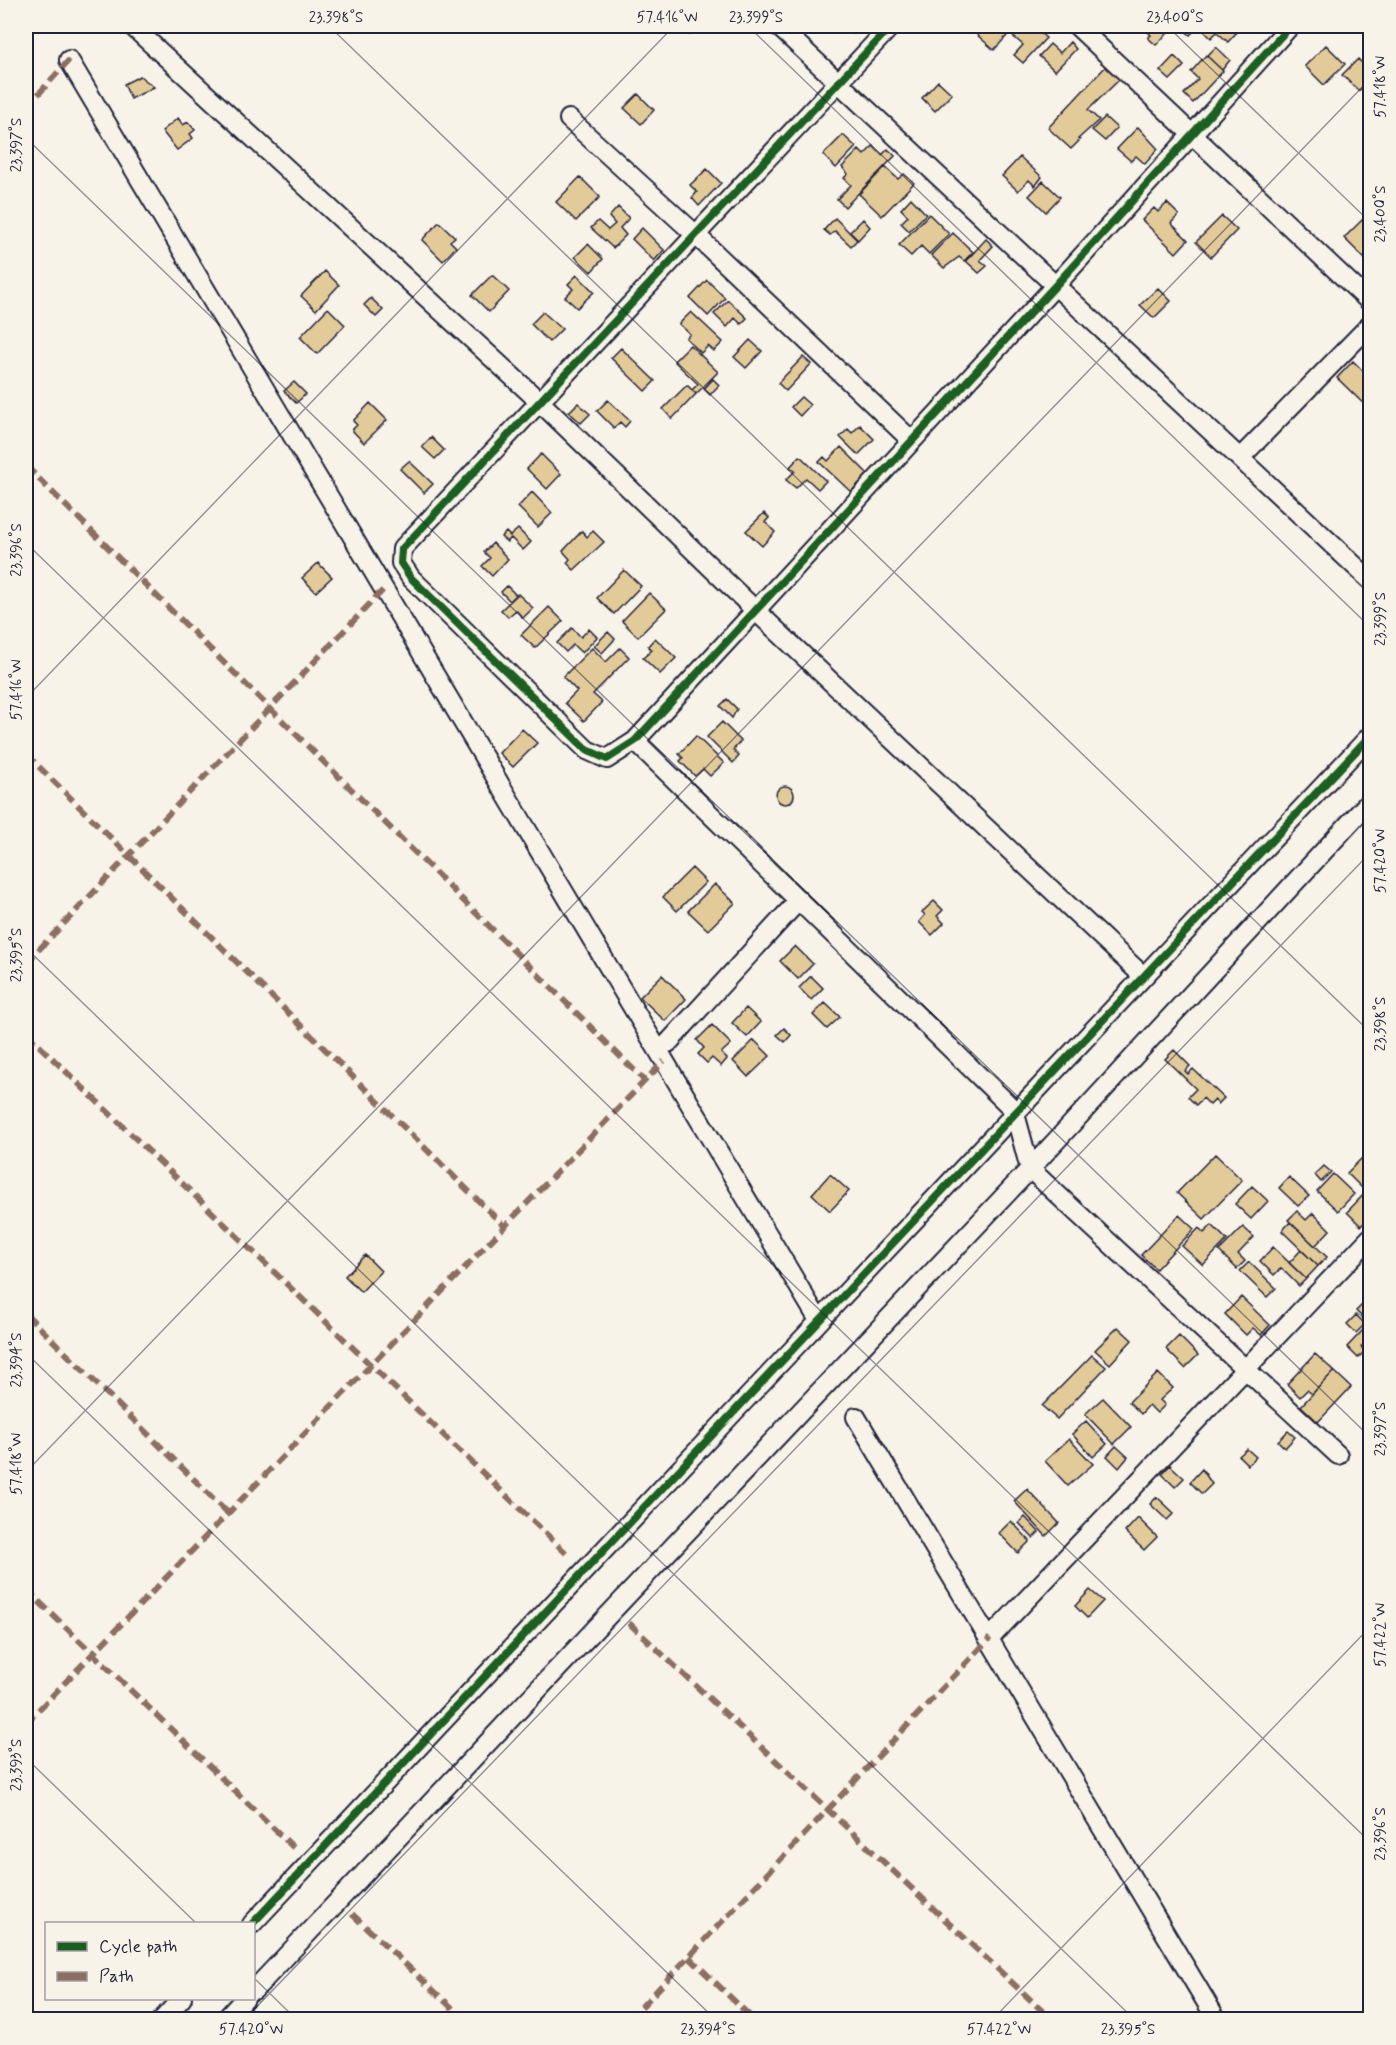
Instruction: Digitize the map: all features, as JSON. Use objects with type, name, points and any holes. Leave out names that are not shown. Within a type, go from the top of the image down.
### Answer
[{"type":"street","points":[[132,26],[540,402],[1143,976]]},
{"type":"street","points":[[778,26],[1371,580]]},
{"type":"street","points":[[891,26],[402,549],[401,563],[411,578],[587,750],[607,759],[635,741],[1193,135],[1290,26]]},
{"type":"street","points":[[1077,26],[1371,302]]},
{"type":"street","points":[[69,60],[815,1314]]},
{"type":"street","points":[[569,119],[696,235],[912,441]]},
{"type":"street","points":[[1240,458],[1371,325]]},
{"type":"street","points":[[253,1922],[1371,736]]},
{"type":"street","points":[[635,741],[1014,1113],[1030,1168],[1338,1455]]},
{"type":"street","points":[[255,1989],[1030,1168],[1371,801]]},
{"type":"street","points":[[668,1043],[798,900]]},
{"type":"street","points":[[990,1638],[1371,1238]]},
{"type":"street","points":[[856,1417],[1217,2019]]},
{"type":"street","points":[[162,2019],[180,2000]]},
{"type":"street","points":[[225,2019],[243,2000]]},
{"type":"building","points":[[681,26],[699,26],[690,35]]},
{"type":"building","points":[[845,26],[862,26],[854,34]]},
{"type":"building","points":[[984,26],[1016,26],[994,50],[976,34]]},
{"type":"building","points":[[1016,26],[1032,26],[1046,38],[1023,63],[1014,55],[1023,45],[1009,33]]},
{"type":"building","points":[[1148,26],[1175,26],[1156,45],[1148,38],[1151,35],[1145,29]]},
{"type":"building","points":[[1199,26],[1190,35],[1182,28]]},
{"type":"building","points":[[1207,26],[1228,26],[1236,33],[1228,42],[1217,32],[1211,38],[1203,30]]},
{"type":"building","points":[[1070,42],[1076,49],[1055,71],[1039,56],[1050,44],[1060,53]]},
{"type":"building","points":[[1326,45],[1345,64],[1324,85],[1305,66]]},
{"type":"building","points":[[1216,47],[1230,60],[1222,70],[1207,56]]},
{"type":"building","points":[[1206,55],[1223,71],[1193,103],[1184,94],[1198,79],[1191,72]]},
{"type":"building","points":[[1174,56],[1184,66],[1170,80],[1160,71]]},
{"type":"building","points":[[1358,59],[1370,71],[1370,79],[1359,91],[1342,75]]},
{"type":"building","points":[[1108,64],[1122,77],[1088,110],[1099,120],[1078,139],[1080,140],[1071,149],[1048,128]]},
{"type":"building","points":[[140,76],[154,87],[131,99],[124,84]]},
{"type":"building","points":[[938,81],[952,94],[935,111],[922,98]]},
{"type":"building","points":[[638,94],[654,110],[641,124],[624,108]]},
{"type":"building","points":[[1105,117],[1117,128],[1105,141],[1092,130]]},
{"type":"building","points":[[178,118],[183,125],[188,122],[195,130],[190,134],[193,138],[177,150],[162,131]]},
{"type":"building","points":[[1138,127],[1158,149],[1145,164],[1136,156],[1131,161],[1117,149]]},
{"type":"building","points":[[843,135],[856,147],[836,168],[823,155]]},
{"type":"building","points":[[873,146],[882,155],[888,149],[895,156],[845,207],[837,199],[851,185],[844,178],[848,174],[842,167],[859,150],[864,155]]},
{"type":"building","points":[[1020,157],[1042,177],[1035,186],[1029,180],[1018,191],[1002,176]]},
{"type":"building","points":[[885,167],[898,179],[904,174],[914,183],[882,216],[859,194]]},
{"type":"building","points":[[707,169],[721,183],[699,206],[692,198],[697,192],[690,185]]},
{"type":"building","points":[[580,177],[600,197],[576,221],[556,202]]},
{"type":"building","points":[[1043,181],[1060,197],[1046,212],[1029,196]]},
{"type":"building","points":[[911,198],[926,214],[909,231],[901,223],[908,216],[901,209]]},
{"type":"building","points":[[1167,203],[1179,215],[1171,223],[1188,240],[1176,253],[1142,220],[1154,208],[1158,212]]},
{"type":"building","points":[[618,207],[629,218],[620,228],[626,235],[613,248],[591,228],[598,221],[608,230],[615,224],[609,217]]},
{"type":"building","points":[[929,214],[949,234],[929,254],[921,246],[911,256],[899,245]]},
{"type":"building","points":[[1222,216],[1237,230],[1211,257],[1196,242]]},
{"type":"building","points":[[835,218],[857,240],[851,246],[835,231],[830,235],[824,230]]},
{"type":"building","points":[[863,219],[870,227],[858,240],[850,232]]},
{"type":"building","points":[[1363,219],[1370,227],[1370,264],[1344,238]]},
{"type":"building","points":[[439,222],[455,237],[450,241],[456,247],[443,261],[422,240]]},
{"type":"building","points":[[642,228],[664,250],[654,261],[632,239]]},
{"type":"building","points":[[953,233],[973,252],[964,261],[959,257],[944,268],[931,255]]},
{"type":"building","points":[[986,239],[993,246],[980,260],[987,266],[979,273],[966,261]]},
{"type":"building","points":[[588,244],[603,259],[591,272],[575,257]]},
{"type":"building","points":[[325,271],[339,285],[316,310],[301,296]]},
{"type":"building","points":[[492,275],[509,291],[489,312],[472,295]]},
{"type":"building","points":[[577,275],[594,292],[577,308],[565,297],[573,289],[568,284]]},
{"type":"building","points":[[707,280],[725,298],[708,316],[690,298]]},
{"type":"building","points":[[1158,288],[1171,301],[1154,318],[1140,305]]},
{"type":"building","points":[[371,298],[383,310],[376,317],[364,305]]},
{"type":"building","points":[[728,300],[747,318],[741,324],[735,318],[727,327],[714,314]]},
{"type":"building","points":[[328,308],[345,325],[317,354],[300,337]]},
{"type":"building","points":[[543,312],[562,329],[549,342],[531,324]]},
{"type":"building","points":[[691,312],[723,342],[714,351],[708,346],[701,353],[686,338],[690,334],[679,324]]},
{"type":"building","points":[[750,340],[762,351],[746,368],[734,357]]},
{"type":"building","points":[[690,345],[718,372],[696,394],[692,390],[698,384],[674,361]]},
{"type":"building","points":[[621,348],[655,381],[645,391],[611,358]]},
{"type":"building","points":[[803,357],[811,364],[786,391],[778,383]]},
{"type":"building","points":[[1353,361],[1370,378],[1370,410],[1337,378]]},
{"type":"building","points":[[713,379],[719,385],[710,395],[704,389]]},
{"type":"building","points":[[294,382],[306,394],[296,403],[284,391]]},
{"type":"building","points":[[687,385],[696,394],[672,419],[663,409]]},
{"type":"building","points":[[801,397],[810,405],[800,416],[791,407]]},
{"type":"building","points":[[608,400],[630,421],[625,427],[620,422],[614,428],[597,411]]},
{"type":"building","points":[[370,403],[387,420],[364,443],[352,430],[357,425],[353,421]]},
{"type":"building","points":[[578,403],[590,414],[581,423],[569,412]]},
{"type":"building","points":[[860,425],[874,439],[858,455],[840,437],[848,429],[852,433]]},
{"type":"building","points":[[431,437],[444,450],[435,459],[422,447]]},
{"type":"building","points":[[841,447],[868,474],[851,492],[819,462],[824,457],[828,461]]},
{"type":"building","points":[[541,454],[561,474],[547,489],[527,469]]},
{"type":"building","points":[[800,456],[826,481],[818,489],[806,478],[796,488],[786,480],[795,471],[790,467]]},
{"type":"building","points":[[409,461],[433,484],[424,493],[400,469]]},
{"type":"building","points":[[532,492],[552,513],[538,527],[518,507]]},
{"type":"building","points":[[764,513],[769,518],[765,522],[775,532],[762,546],[746,531]]},
{"type":"building","points":[[518,529],[531,542],[523,550],[511,538],[507,542],[501,537],[506,532],[510,536]]},
{"type":"building","points":[[582,531],[587,537],[593,531],[604,542],[574,570],[567,563],[570,559],[563,551]]},
{"type":"building","points":[[493,543],[508,559],[492,576],[482,566],[490,558],[484,552]]},
{"type":"building","points":[[318,563],[332,577],[316,592],[302,578]]},
{"type":"building","points":[[624,570],[641,586],[614,614],[597,598]]},
{"type":"building","points":[[507,586],[516,595],[510,601],[501,592]]},
{"type":"building","points":[[649,593],[666,609],[638,637],[622,621]]},
{"type":"building","points":[[518,594],[533,608],[523,618],[516,610],[508,617],[501,610]]},
{"type":"building","points":[[549,607],[563,621],[535,648],[521,635]]},
{"type":"building","points":[[572,628],[581,637],[589,629],[597,637],[582,653],[573,645],[566,652],[557,643]]},
{"type":"building","points":[[608,632],[615,639],[602,653],[594,646]]},
{"type":"building","points":[[655,638],[676,658],[660,674],[643,658],[652,650],[648,646]]},
{"type":"building","points":[[592,648],[606,662],[620,648],[629,657],[593,694],[602,702],[584,721],[565,703],[577,691],[563,677]]},
{"type":"building","points":[[727,699],[737,709],[732,718],[720,706]]},
{"type":"building","points":[[722,722],[741,741],[733,750],[739,756],[733,763],[707,737]]},
{"type":"building","points":[[522,729],[537,743],[513,767],[499,753]]},
{"type":"building","points":[[696,736],[724,763],[710,776],[703,769],[695,776],[680,761],[683,758],[679,754]]},
{"type":"building","points":[[781,786],[789,786],[794,791],[792,802],[781,804],[776,799],[776,791]]},
{"type":"building","points":[[692,868],[706,882],[677,911],[663,897]]},
{"type":"building","points":[[715,884],[735,903],[708,930],[688,911]]},
{"type":"building","points":[[934,901],[943,910],[937,916],[944,923],[932,935],[919,922],[925,915],[922,912]]},
{"type":"building","points":[[795,946],[813,964],[798,979],[780,961]]},
{"type":"building","points":[[662,975],[686,999],[665,1021],[640,997]]},
{"type":"building","points":[[811,976],[823,988],[811,1000],[799,988]]},
{"type":"building","points":[[825,1003],[840,1017],[827,1029],[813,1015]]},
{"type":"building","points":[[746,1008],[761,1022],[747,1037],[732,1023]]},
{"type":"building","points":[[712,1025],[731,1044],[721,1053],[727,1059],[721,1066],[712,1058],[707,1063],[698,1054],[704,1048],[697,1040]]},
{"type":"building","points":[[784,1028],[791,1035],[785,1042],[777,1035]]},
{"type":"building","points":[[754,1040],[770,1056],[748,1077],[733,1061]]},
{"type":"building","points":[[1174,1050],[1190,1066],[1185,1071],[1188,1074],[1193,1069],[1224,1098],[1218,1104],[1215,1100],[1210,1105],[1203,1098],[1196,1105],[1188,1097],[1196,1089],[1165,1059]]},
{"type":"building","points":[[1215,1154],[1242,1180],[1204,1219],[1177,1193]]},
{"type":"building","points":[[1362,1158],[1370,1166],[1370,1187],[1366,1192],[1347,1173]]},
{"type":"building","points":[[1324,1166],[1331,1172],[1321,1182],[1315,1175]]},
{"type":"building","points":[[830,1174],[849,1191],[830,1211],[812,1194]]},
{"type":"building","points":[[1333,1174],[1354,1194],[1338,1211],[1317,1191]]},
{"type":"building","points":[[1289,1177],[1309,1196],[1298,1206],[1279,1188]]},
{"type":"building","points":[[1252,1186],[1268,1201],[1251,1219],[1235,1204]]},
{"type":"building","points":[[1368,1190],[1370,1216],[1361,1226],[1347,1212]]},
{"type":"building","points":[[1297,1211],[1306,1220],[1313,1213],[1330,1230],[1315,1246],[1288,1220]]},
{"type":"building","points":[[1179,1215],[1194,1229],[1156,1269],[1141,1255]]},
{"type":"building","points":[[1290,1222],[1327,1257],[1318,1266],[1282,1231]]},
{"type":"building","points":[[1212,1225],[1227,1240],[1203,1265],[1182,1246],[1199,1228],[1204,1233]]},
{"type":"building","points":[[1243,1227],[1254,1237],[1238,1254],[1245,1261],[1237,1269],[1219,1251]]},
{"type":"building","points":[[1273,1247],[1306,1279],[1299,1286],[1281,1268],[1274,1275],[1260,1261]]},
{"type":"building","points":[[1301,1250],[1318,1266],[1306,1279],[1289,1263]]},
{"type":"building","points":[[365,1255],[381,1271],[361,1292],[345,1276]]},
{"type":"building","points":[[1249,1262],[1276,1288],[1267,1297],[1240,1271]]},
{"type":"building","points":[[1241,1297],[1270,1325],[1261,1335],[1253,1328],[1246,1335],[1225,1314]]},
{"type":"building","points":[[1364,1303],[1370,1309],[1370,1325],[1356,1311]]},
{"type":"building","points":[[1356,1315],[1365,1324],[1356,1333],[1347,1324]]},
{"type":"building","points":[[1118,1327],[1132,1340],[1110,1364],[1095,1350]]},
{"type":"building","points":[[1364,1329],[1370,1338],[1361,1347],[1365,1351],[1358,1358],[1347,1347]]},
{"type":"building","points":[[1179,1336],[1198,1355],[1185,1368],[1166,1349]]},
{"type":"building","points":[[1315,1354],[1334,1371],[1312,1394],[1307,1390],[1300,1397],[1287,1384]]},
{"type":"building","points":[[1092,1355],[1106,1367],[1057,1419],[1042,1406]]},
{"type":"building","points":[[1334,1371],[1351,1387],[1318,1422],[1301,1406]]},
{"type":"building","points":[[1158,1373],[1173,1388],[1160,1400],[1165,1405],[1157,1413],[1149,1405],[1141,1414],[1129,1402]]},
{"type":"building","points":[[1103,1398],[1131,1427],[1114,1444],[1085,1414]]},
{"type":"building","points":[[1086,1421],[1107,1444],[1093,1457],[1072,1434]]},
{"type":"building","points":[[1288,1431],[1295,1437],[1285,1448],[1278,1441]]},
{"type":"building","points":[[1069,1439],[1093,1464],[1068,1486],[1045,1461]]},
{"type":"building","points":[[1116,1446],[1128,1457],[1119,1468],[1107,1456]]},
{"type":"building","points":[[1247,1449],[1256,1457],[1248,1465],[1239,1456]]},
{"type":"building","points":[[1170,1465],[1184,1478],[1175,1487],[1162,1474]]},
{"type":"building","points":[[1202,1469],[1212,1484],[1202,1494],[1190,1482]]},
{"type":"building","points":[[1027,1489],[1059,1523],[1046,1536],[1014,1501]]},
{"type":"building","points":[[1157,1497],[1174,1513],[1167,1520],[1150,1504]]},
{"type":"building","points":[[1025,1517],[1039,1532],[1033,1538],[1019,1523]]},
{"type":"building","points":[[1138,1518],[1157,1537],[1144,1550],[1125,1532]]},
{"type":"building","points":[[1011,1521],[1030,1541],[1018,1553],[999,1533]]},
{"type":"building","points":[[1090,1590],[1103,1601],[1087,1618],[1075,1606]]},
{"type":"marked path","points":[[26,108],[69,60]]},
{"type":"marked path","points":[[26,466],[645,1081]]},
{"type":"marked path","points":[[26,963],[384,589]]},
{"type":"marked path","points":[[26,754],[504,1226]]},
{"type":"marked path","points":[[26,1033],[567,1554]]},
{"type":"marked path","points":[[26,1723],[664,1061]]},
{"type":"marked path","points":[[26,1314],[228,1513]]},
{"type":"marked path","points":[[26,1589],[294,1848]]},
{"type":"marked path","points":[[629,1623],[1052,2020]]},
{"type":"marked path","points":[[629,2020],[990,1638]]},
{"type":"marked path","points":[[352,1914],[465,2020]]},
{"type":"marked path","points":[[689,1957],[754,2020]]},
{"type":"cycle path","points":[[891,26],[402,549],[401,563],[411,578],[587,750],[607,759],[635,741],[1055,286],[1290,26]]},
{"type":"cycle path","points":[[254,1922],[1370,736]]}]
